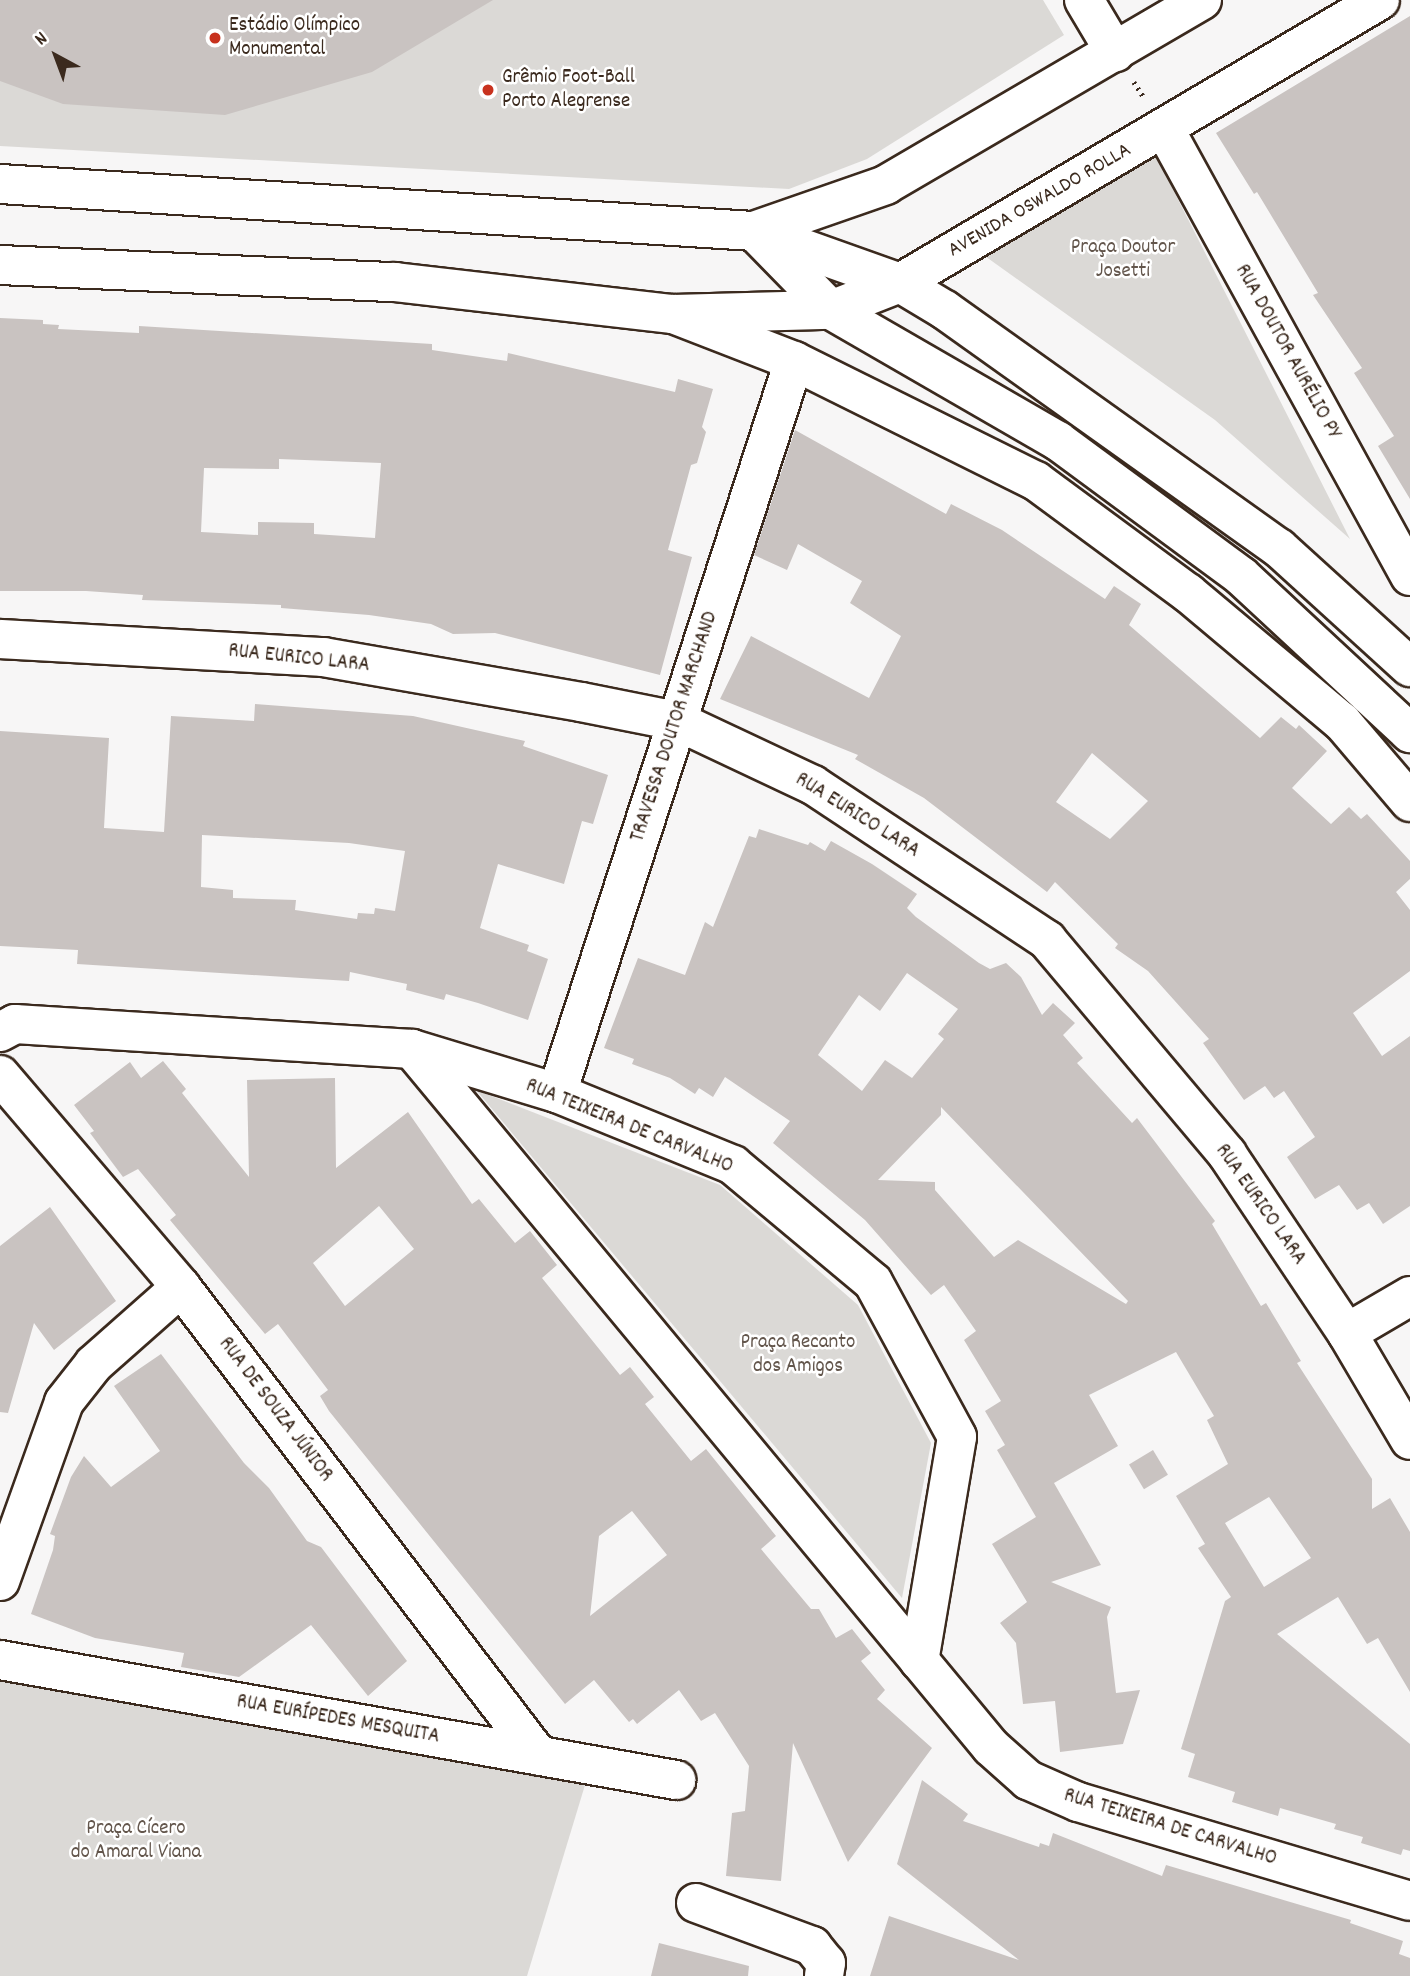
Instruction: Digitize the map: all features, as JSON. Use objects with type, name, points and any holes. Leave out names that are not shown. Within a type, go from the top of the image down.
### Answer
[{"type":"street","points":[[1084,0],[1115,52]]},
{"type":"street","points":[[754,231],[886,185],[1202,0]]},
{"type":"street","name":"AVENIDA OSWALDO ROLLA","points":[[673,314],[831,310],[900,283],[1380,0]]},
{"type":"street","name":"RUA DOUTOR AURÉLIO PY","points":[[1164,128],[1410,576]]},
{"type":"street","points":[[0,184],[754,231],[900,283],[1046,380],[1279,548],[1410,667]]},
{"type":"street","points":[[754,231],[831,310],[1058,441],[1241,576],[1410,733]]},
{"type":"street","points":[[0,265],[395,282],[673,314],[794,361],[1036,481],[1188,593],[1342,722],[1410,802]]},
{"type":"street","name":"TRAVESSA DOUTOR MARCHAND","points":[[556,1093],[794,361]]},
{"type":"street","name":"RUA EURICO LARA","points":[[0,639],[323,657],[677,721],[813,785],[1047,940],[1227,1154],[1348,1333],[1410,1440]]},
{"type":"street","name":"RUA TEIXEIRA DE CARVALHO","points":[[5,1024],[412,1049],[556,1093],[733,1165],[873,1282],[957,1437],[919,1661],[991,1746],[1028,1780],[1078,1802],[1410,1901]]},
{"type":"street","points":[[412,1049],[919,1661]]},
{"type":"street","name":"RUA DE SOUZA JÚNIOR","points":[[0,1075],[181,1287],[538,1755]]},
{"type":"street","points":[[0,1581],[64,1402],[94,1364],[181,1287]]},
{"type":"street","points":[[1348,1333],[1410,1296]]},
{"type":"street","name":"RUA EURÍPEDES MESQUITA","points":[[0,1660],[676,1780]]},
{"type":"street","points":[[696,1903],[812,1946],[827,1963],[824,1976]]},
{"type":"path","points":[[1115,52],[1164,128]]},
{"type":"green space","name":"Grêmio Foot-Ball Porto Alegrense","points":[[0,0],[1043,0],[1064,35],[867,159],[789,189],[0,146]]},
{"type":"green space","name":"Praça Doutor Josetti","points":[[1154,152],[1350,539],[1215,420],[982,254]]},
{"type":"green space","name":"Praça Recanto dos Amigos","points":[[476,1090],[720,1185],[858,1305],[931,1443],[902,1598]]},
{"type":"green space","name":"Praça Cícero do Amaral Viana","points":[[0,1676],[585,1785],[527,1976],[0,1976]]},
{"type":"building","name":"Estádio Olímpico Monumental","points":[[0,0],[493,0],[372,72],[225,115],[63,104],[0,81]]},
{"type":"building","points":[[1410,16],[1410,499],[1378,446],[1394,436],[1354,373],[1362,368],[1313,295],[1318,293],[1257,192],[1254,194],[1216,133]]},
{"type":"building","points":[[0,318],[43,320],[43,324],[59,325],[58,329],[139,333],[139,326],[432,344],[432,350],[507,361],[508,353],[675,392],[678,379],[713,389],[702,427],[706,432],[697,463],[691,465],[668,550],[692,557],[660,675],[495,633],[453,634],[431,624],[369,615],[281,608],[281,605],[142,600],[143,595],[86,591],[0,591]],"holes":[[[279,459],[381,463],[375,538],[314,534],[314,523],[258,522],[258,535],[201,532],[204,468],[279,469]]]},
{"type":"building","points":[[795,430],[946,514],[951,504],[1002,530],[1105,599],[1114,586],[1141,604],[1129,625],[1260,738],[1281,717],[1296,729],[1299,725],[1327,751],[1292,788],[1331,824],[1349,807],[1361,819],[1367,814],[1410,861],[1410,879],[1396,892],[1410,910],[1410,971],[1353,1013],[1382,1056],[1410,1036],[1410,1206],[1383,1224],[1369,1203],[1357,1210],[1339,1185],[1315,1199],[1287,1157],[1315,1137],[1284,1091],[1274,1098],[1265,1086],[1244,1100],[1203,1043],[1209,1039],[1148,971],[1115,948],[1118,944],[1055,882],[1047,892],[924,798],[855,759],[858,755],[720,699],[751,636],[869,698],[901,636],[850,603],[862,581],[798,544],[787,570],[754,555]],"holes":[[[1092,753],[1148,801],[1110,839],[1056,802]]]},
{"type":"building","points":[[255,704],[413,716],[525,741],[523,746],[608,775],[593,824],[582,821],[564,884],[498,864],[480,928],[529,945],[527,951],[548,959],[528,1020],[446,994],[444,1000],[406,990],[407,984],[350,972],[349,981],[77,964],[78,950],[0,946],[0,731],[109,738],[104,828],[164,832],[171,716],[254,721]],"holes":[[[202,835],[349,843],[405,851],[395,911],[375,908],[374,914],[358,913],[357,919],[295,910],[296,900],[233,898],[233,890],[201,887]]]},
{"type":"building","points":[[759,829],[808,845],[810,842],[825,851],[831,841],[917,894],[907,908],[979,963],[990,969],[1006,963],[1021,977],[1042,1015],[1053,1003],[1075,1023],[1063,1035],[1083,1058],[1077,1063],[1132,1123],[1137,1118],[1215,1221],[1212,1224],[1261,1306],[1266,1303],[1301,1361],[1297,1363],[1372,1479],[1372,1509],[1390,1498],[1410,1532],[1410,1692],[1378,1638],[1367,1644],[1338,1597],[1277,1634],[1410,1744],[1410,1851],[1403,1849],[1401,1855],[1361,1843],[1363,1837],[1334,1829],[1336,1824],[1280,1808],[1278,1816],[1232,1802],[1235,1792],[1188,1777],[1195,1754],[1181,1749],[1225,1601],[1231,1597],[1198,1548],[1205,1544],[1176,1496],[1228,1464],[1207,1420],[1214,1416],[1176,1352],[1089,1395],[1118,1446],[1054,1483],[1101,1565],[1051,1582],[1111,1607],[1107,1617],[1116,1693],[1140,1690],[1123,1744],[1060,1752],[1055,1701],[1023,1704],[1016,1643],[1000,1623],[1027,1602],[992,1544],[1036,1517],[997,1450],[1005,1445],[985,1411],[1001,1401],[964,1340],[976,1331],[944,1285],[931,1295],[865,1220],[773,1143],[790,1121],[725,1077],[713,1097],[699,1088],[695,1094],[670,1078],[632,1064],[634,1059],[604,1048],[638,958],[685,975],[705,922],[713,927],[749,836],[756,838]],"holes":[[[907,973],[958,1009],[938,1034],[944,1039],[912,1078],[885,1060],[862,1091],[818,1055],[859,995],[880,1011]],[[941,1107],[1128,1301],[1126,1304],[1018,1240],[994,1257],[935,1190],[935,1182],[878,1180],[941,1115]],[[1269,1497],[1311,1558],[1264,1587],[1225,1523]]]},
{"type":"building","points":[[163,1061],[186,1089],[182,1093],[249,1177],[247,1080],[335,1078],[336,1168],[408,1112],[472,1204],[479,1199],[515,1243],[530,1231],[557,1265],[542,1278],[620,1375],[630,1367],[654,1397],[645,1404],[691,1461],[706,1449],[776,1536],[761,1549],[811,1609],[819,1609],[836,1638],[852,1629],[871,1653],[861,1661],[885,1690],[877,1699],[932,1748],[848,1862],[793,1743],[781,1881],[726,1876],[732,1813],[745,1811],[749,1766],[715,1713],[701,1721],[679,1690],[637,1724],[633,1719],[629,1722],[594,1680],[565,1704],[329,1411],[320,1396],[328,1390],[278,1324],[265,1334],[170,1220],[176,1215],[138,1169],[123,1177],[90,1133],[94,1131],[74,1105],[130,1062],[141,1078]],"holes":[[[379,1206],[414,1249],[345,1306],[313,1263]],[[632,1511],[667,1555],[590,1616],[599,1536]]]},
{"type":"building","points":[[50,1207],[116,1301],[54,1350],[34,1323],[8,1413],[0,1412],[0,1246]]},
{"type":"building","points":[[161,1354],[244,1463],[269,1488],[307,1541],[321,1547],[407,1661],[368,1696],[311,1625],[239,1677],[181,1667],[184,1653],[95,1638],[31,1614],[53,1550],[55,1536],[50,1534],[71,1477],[84,1456],[111,1487],[160,1451],[114,1386]]},
{"type":"building","points":[[1153,1450],[1168,1475],[1144,1489],[1129,1464]]},
{"type":"building","points":[[922,1780],[968,1814],[963,1821],[1039,1847],[1040,1843],[1049,1846],[1053,1833],[1162,1876],[1166,1865],[1351,1920],[1350,1923],[1403,1941],[1399,1954],[1410,1958],[1410,1976],[870,1976],[889,1916],[1019,1960],[897,1864]]},
{"type":"building","points":[[659,1943],[749,1966],[748,1976],[651,1976]]},
{"type":"place","name":"Estádio Olímpico Monumental","points":[[215,38]]},
{"type":"place","name":"Grêmio Foot-Ball Porto Alegrense","points":[[488,90]]}]
